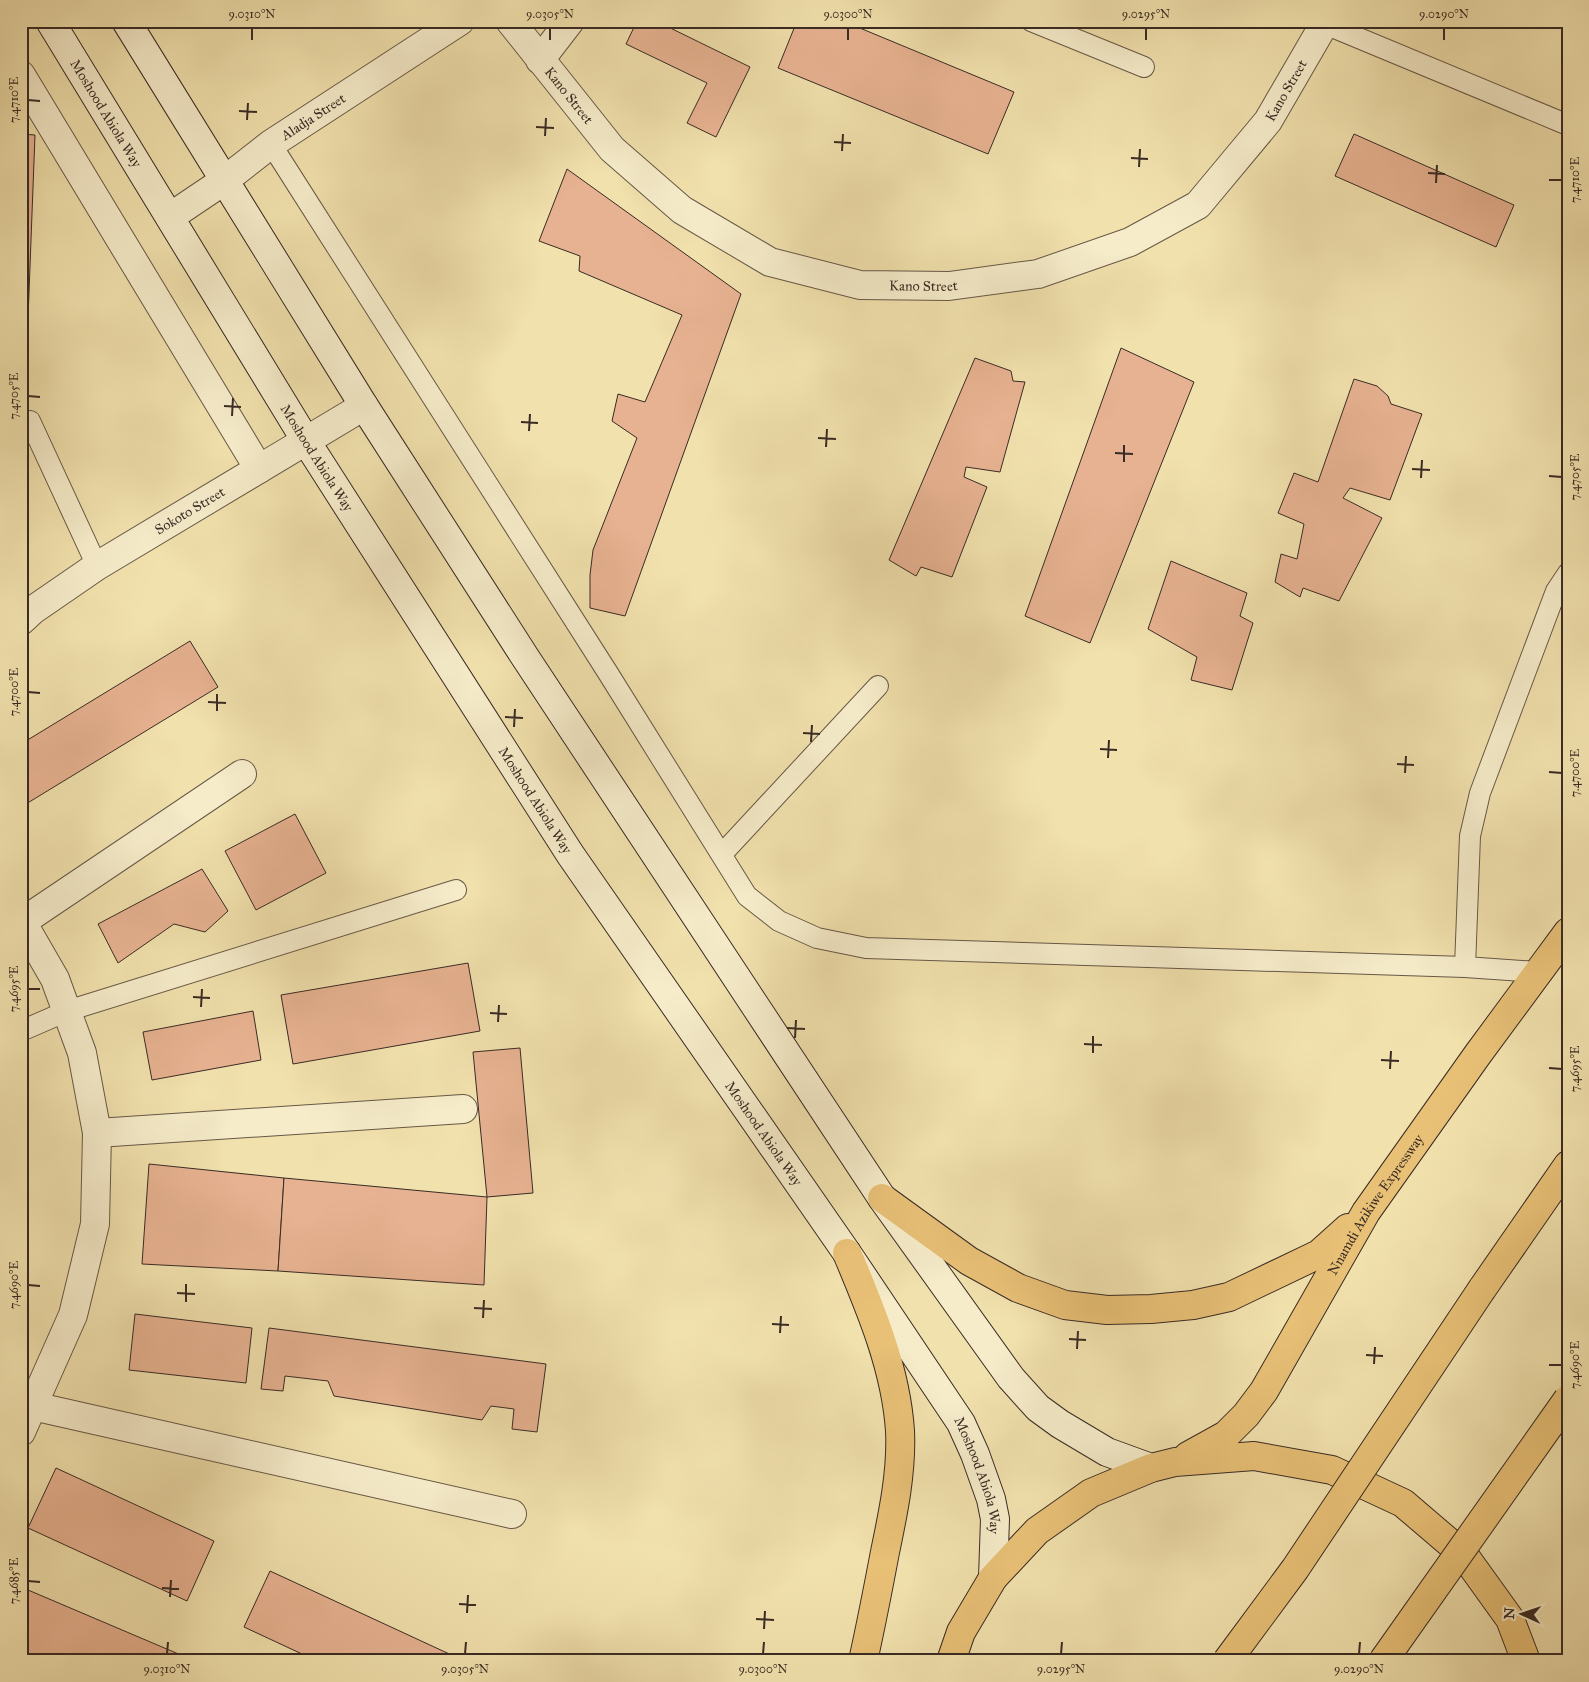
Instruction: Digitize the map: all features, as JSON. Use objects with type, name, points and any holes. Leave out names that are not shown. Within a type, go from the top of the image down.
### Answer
[{"type":"highway","name":"Nnamdi Azikiwe Expressway","points":[[951,1661],[961,1632],[993,1578],[1037,1531],[1091,1494],[1210,1445],[1226,1435],[1246,1415],[1264,1391],[1366,1212],[1568,932]]},
{"type":"highway","points":[[1227,1661],[1295,1569],[1482,1289],[1568,1165]]},
{"type":"highway","points":[[882,1198],[969,1261],[1018,1288],[1065,1305],[1107,1310],[1151,1309],[1193,1305],[1229,1297],[1319,1254],[1366,1212]]},
{"type":"highway","points":[[847,1253],[872,1311],[887,1360],[895,1394],[900,1432],[898,1477],[892,1518],[863,1661]]},
{"type":"highway","points":[[1383,1661],[1568,1399]]},
{"type":"highway","points":[[1163,1465],[1254,1456],[1332,1470],[1403,1503],[1464,1554],[1510,1619],[1526,1661]]},
{"type":"street","name":"Moshood Abiola Way","points":[[50,21],[306,441],[570,854],[847,1253],[960,1423],[975,1454],[995,1519],[993,1578]]},
{"type":"street","points":[[126,21],[364,406],[525,658],[882,1198],[1011,1378],[1038,1408],[1060,1424],[1100,1448],[1130,1462],[1163,1465]]},
{"type":"street","name":"Aladja Street","points":[[170,217],[225,180],[271,144],[460,21]]},
{"type":"street","name":"Kano Street","points":[[510,21],[612,149],[682,210],[770,262],[860,285],[949,286],[1038,274],[1130,242],[1198,205],[1268,121],[1326,23]]},
{"type":"street","points":[[540,60],[570,21]]},
{"type":"street","points":[[21,75],[259,469]]},
{"type":"street","name":"Sokoto Street","points":[[21,621],[97,566],[364,406]]},
{"type":"street","points":[[21,1432],[73,1315],[95,1224],[97,1133],[82,1053],[55,980],[22,921],[242,774]]},
{"type":"street","points":[[97,1133],[463,1109]]},
{"type":"street","points":[[34,1406],[512,1514]]},
{"type":"lane","points":[[1031,21],[1144,67]]},
{"type":"lane","points":[[1326,23],[1568,125]]},
{"type":"lane","points":[[271,144],[747,896],[779,921],[817,938],[866,948],[1465,967],[1538,972]]},
{"type":"lane","points":[[30,421],[97,566]]},
{"type":"lane","points":[[1465,967],[1470,836],[1480,793],[1556,591],[1568,573]]},
{"type":"lane","points":[[722,854],[878,686]]},
{"type":"lane","points":[[21,1031],[67,1012],[456,890]]},
{"type":"building","points":[[637,21],[656,21],[750,67],[716,137],[687,123],[707,83],[626,44]]},
{"type":"building","points":[[797,21],[843,21],[1014,92],[988,154],[778,68]]},
{"type":"building","points":[[21,134],[35,135],[28,319],[21,319]]},
{"type":"building","points":[[1354,134],[1514,205],[1496,247],[1335,176]]},
{"type":"building","points":[[567,169],[741,294],[625,616],[590,608],[590,575],[593,550],[637,438],[612,421],[618,394],[645,402],[682,315],[579,271],[580,256],[539,241]]},
{"type":"building","points":[[1121,348],[1194,382],[1090,643],[1025,616]]},
{"type":"building","points":[[975,358],[1011,371],[1013,381],[1025,382],[1000,472],[966,467],[964,477],[987,487],[952,577],[921,567],[916,576],[889,560]]},
{"type":"building","points":[[1354,379],[1377,386],[1388,396],[1391,404],[1422,414],[1390,500],[1350,488],[1343,498],[1382,518],[1339,601],[1303,588],[1300,597],[1275,582],[1281,554],[1297,559],[1304,524],[1278,513],[1294,473],[1318,482]]},
{"type":"building","points":[[1171,561],[1247,593],[1240,616],[1253,623],[1232,690],[1191,680],[1197,657],[1148,629]]},
{"type":"building","points":[[190,641],[218,687],[21,807],[21,744]]},
{"type":"building","points":[[295,814],[326,873],[256,910],[225,851]]},
{"type":"building","points":[[202,869],[228,911],[205,932],[174,924],[118,963],[98,924]]},
{"type":"building","points":[[468,963],[480,1031],[293,1064],[281,995]]},
{"type":"building","points":[[253,1011],[261,1060],[152,1080],[143,1032]]},
{"type":"building","points":[[520,1048],[533,1193],[487,1197],[473,1052]]},
{"type":"building","points":[[149,1164],[284,1178],[278,1271],[142,1264]]},
{"type":"building","points":[[284,1178],[487,1197],[484,1285],[278,1271]]},
{"type":"building","points":[[135,1314],[252,1328],[246,1383],[129,1370]]},
{"type":"building","points":[[269,1328],[546,1364],[537,1432],[512,1429],[514,1409],[491,1406],[482,1420],[334,1396],[328,1381],[285,1376],[283,1391],[261,1389]]},
{"type":"building","points":[[56,1468],[214,1541],[187,1601],[28,1528]]},
{"type":"building","points":[[270,1571],[458,1658],[456,1661],[317,1661],[244,1627]]},
{"type":"building","points":[[21,1587],[195,1661],[21,1661]]}]
